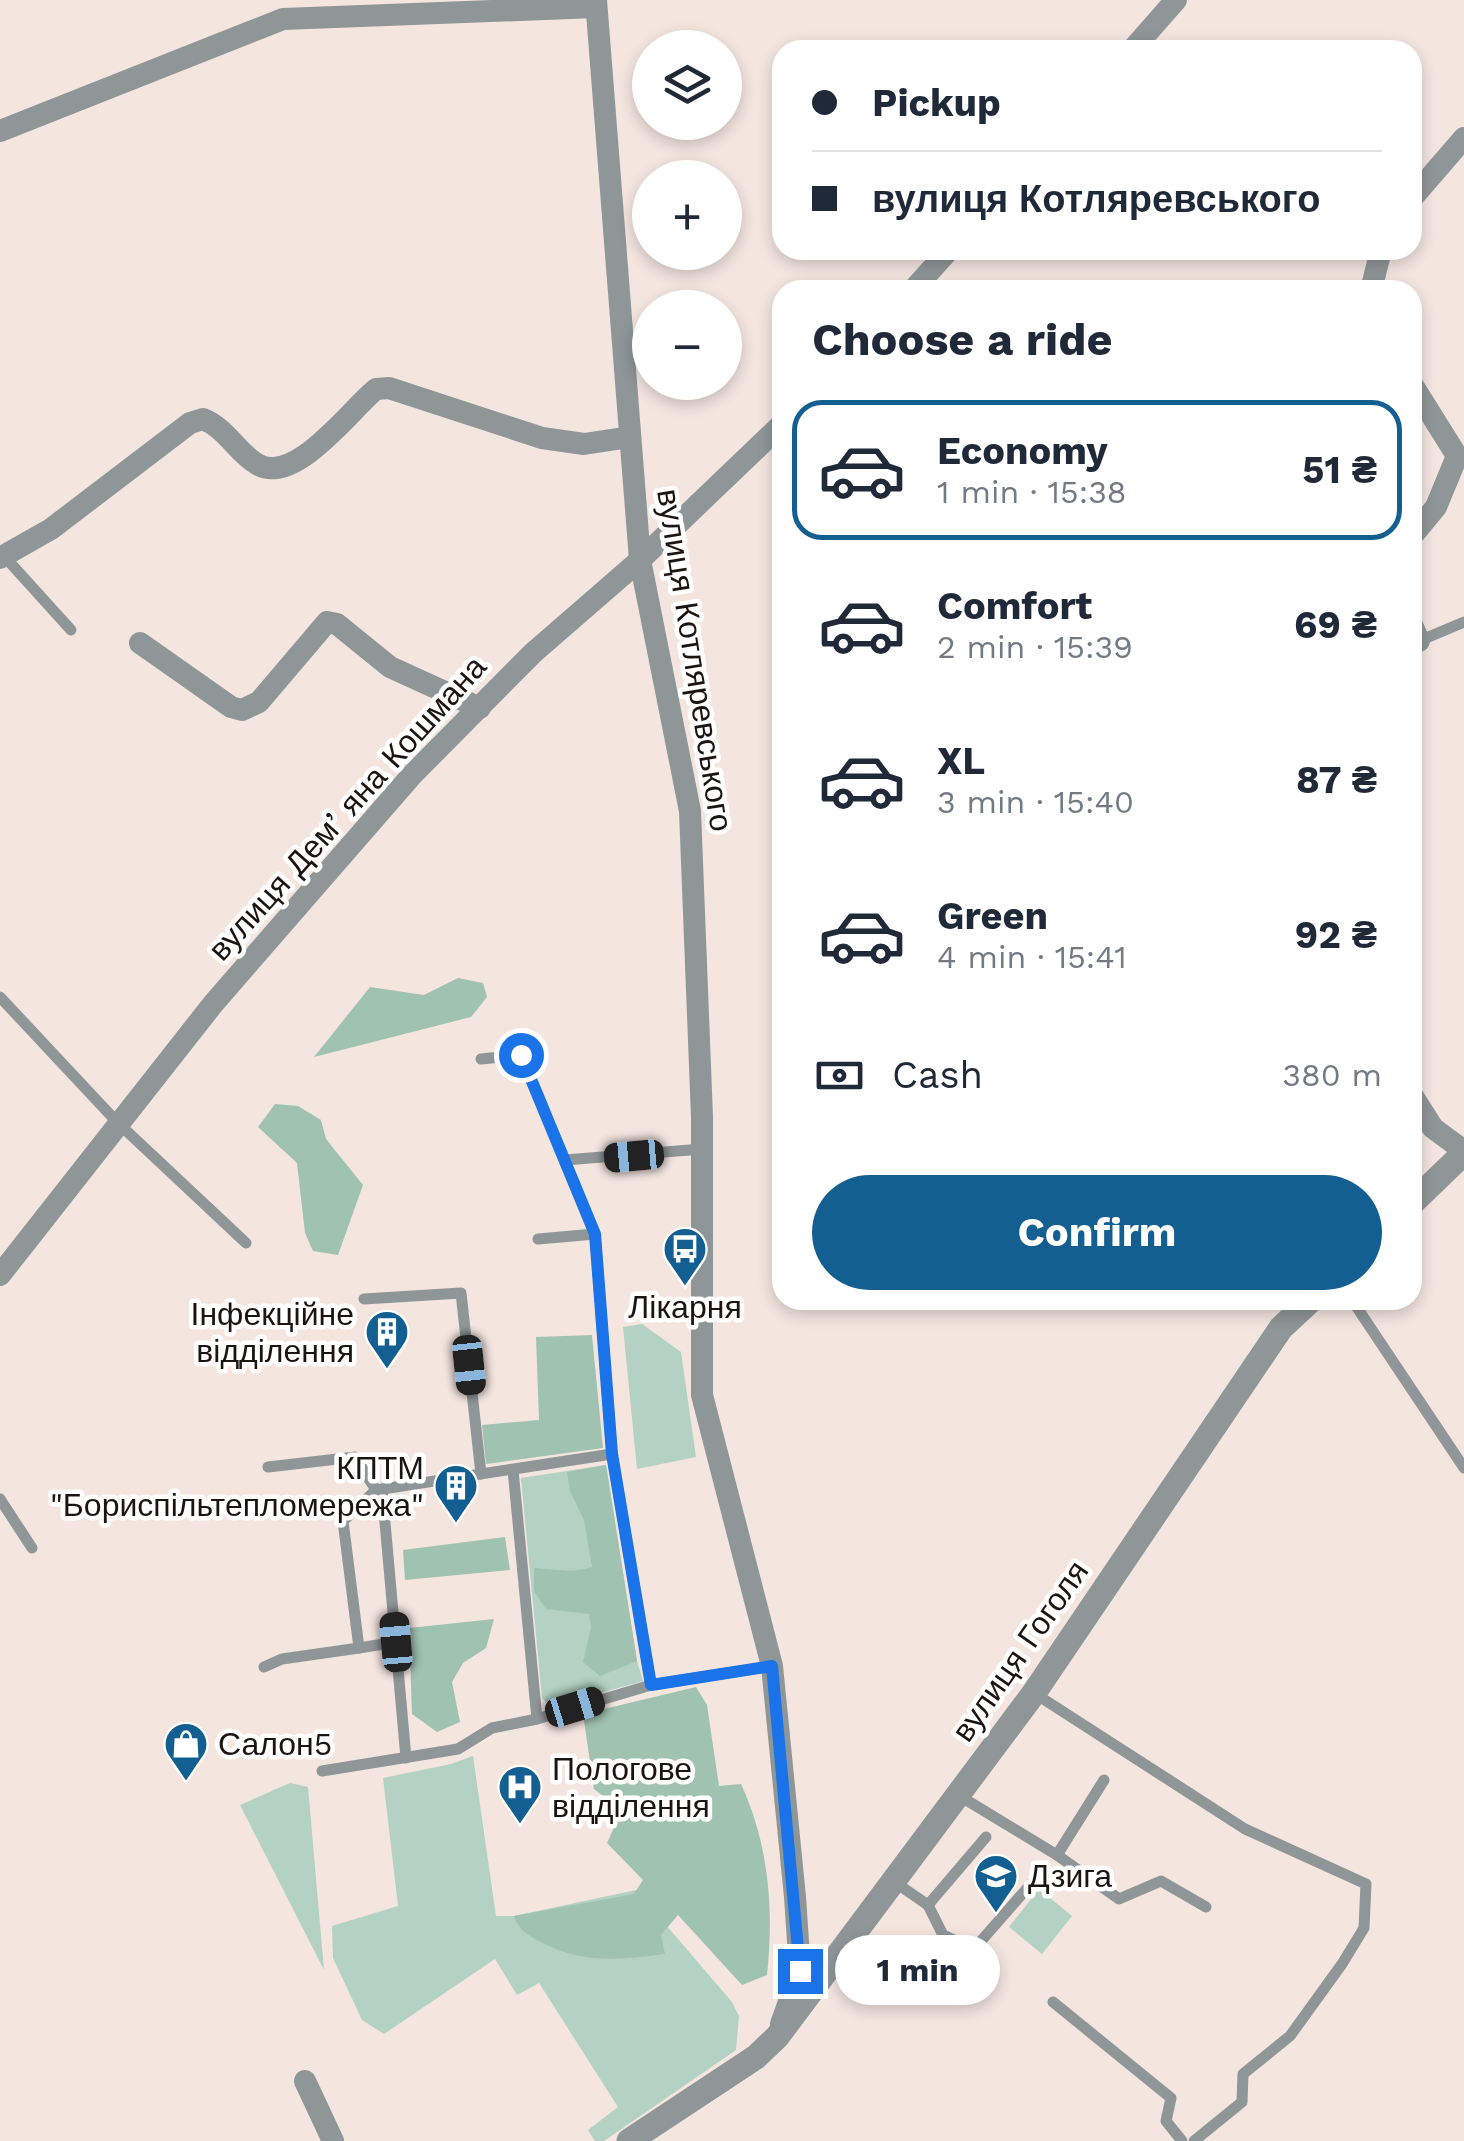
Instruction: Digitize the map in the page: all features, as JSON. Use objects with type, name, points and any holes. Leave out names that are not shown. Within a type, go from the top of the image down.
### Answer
[{"type":"street","points":[[1141,40],[1176,0]]},
{"type":"street","points":[[0,130],[284,18],[460,6],[596,4]]},
{"type":"street","name":"вулиця Котляревського","points":[[596,4],[640,560],[690,810],[702,1149],[702,1395],[772,1666],[800,1971],[777,2037]]},
{"type":"street","points":[[1422,186],[1464,138]]},
{"type":"street","points":[[922,280],[940,260]]},
{"type":"street","points":[[2,557],[51,529],[190,423],[204,419],[215,424],[258,465],[275,470],[305,456],[376,389],[389,388],[542,438],[584,444],[630,436]]},
{"type":"street","points":[[1422,398],[1461,454],[1436,507],[1422,524]]},
{"type":"street","name":"вулиця Демʼяна Кошмана","points":[[0,1275],[213,1004],[400,790],[533,653],[640,560],[772,434]]},
{"type":"street","points":[[140,642],[231,707],[242,710],[259,702],[327,622],[337,624],[390,666],[480,708]]},
{"type":"street","points":[[1422,1111],[1433,1128],[1464,1152],[1422,1192]]},
{"type":"street","name":"вулиця Гоголя","points":[[629,2141],[756,2058],[777,2037],[1034,1694],[1282,1328],[1301,1310]]},
{"type":"street","points":[[305,2081],[333,2141]]},
{"type":"lane","points":[[2,557],[71,630]]},
{"type":"lane","points":[[1422,634],[1464,622]]},
{"type":"lane","points":[[0,998],[117,1122],[246,1243]]},
{"type":"lane","points":[[482,1059],[521,1055],[595,1234],[612,1454],[651,1685]]},
{"type":"lane","points":[[565,1160],[702,1149]]},
{"type":"lane","points":[[538,1239],[595,1234]]},
{"type":"lane","points":[[364,1299],[461,1293],[481,1474]]},
{"type":"lane","points":[[1359,1310],[1464,1468]]},
{"type":"lane","points":[[359,1648],[344,1522],[379,1490],[612,1454]]},
{"type":"lane","points":[[268,1466],[355,1458],[379,1490],[406,1758]]},
{"type":"lane","points":[[513,1470],[537,1719]]},
{"type":"lane","points":[[0,1499],[32,1548]]},
{"type":"lane","points":[[264,1666],[282,1659],[396,1642]]},
{"type":"lane","points":[[322,1770],[458,1748],[492,1728],[537,1719],[651,1685],[772,1666]]},
{"type":"lane","points":[[1034,1694],[1245,1829],[1366,1884],[1364,1928],[1342,1964],[1290,2036],[1243,2074],[1242,2102],[1194,2141]]},
{"type":"lane","points":[[1056,1855],[1104,1780]]},
{"type":"lane","points":[[958,1795],[1119,1899],[1161,1881],[1206,1908]]},
{"type":"lane","points":[[928,1905],[986,1837]]},
{"type":"lane","points":[[893,1881],[928,1905],[944,1935],[974,1948],[1036,1877]]},
{"type":"lane","points":[[1052,2002],[1171,2098],[1166,2121],[1182,2141]]},
{"type":"green space","points":[[458,978],[483,983],[487,997],[471,1017],[314,1057],[370,987],[424,995]]},
{"type":"green space","points":[[275,1104],[298,1106],[321,1120],[326,1139],[363,1185],[338,1255],[313,1251],[305,1233],[297,1163],[258,1127]]},
{"type":"green space","points":[[642,1324],[681,1352],[696,1457],[637,1469],[623,1327]]},
{"type":"green space","points":[[592,1335],[603,1448],[486,1464],[482,1425],[539,1420],[536,1337]]},
{"type":"green space","points":[[606,1465],[643,1681],[551,1707],[542,1698],[521,1478]]},
{"type":"green space","points":[[606,1465],[637,1661],[600,1676],[583,1662],[591,1627],[589,1614],[546,1609],[534,1591],[534,1568],[570,1571],[592,1567],[584,1520],[570,1491],[567,1472]]},
{"type":"green space","points":[[505,1537],[510,1570],[405,1580],[403,1550]]},
{"type":"green space","points":[[494,1619],[486,1648],[463,1663],[452,1682],[460,1722],[437,1732],[412,1714],[409,1628]]},
{"type":"green space","points":[[696,1687],[707,1705],[719,1786],[741,1784],[758,1830],[767,1878],[767,1975],[742,1985],[678,1915],[661,1935],[665,1954],[617,1959],[586,1957],[556,1949],[524,1932],[514,1916],[634,1894],[643,1880],[607,1843],[615,1825],[612,1803],[594,1789],[583,1714]]},
{"type":"green space","points":[[473,1756],[496,1916],[514,1916],[636,1890],[732,2002],[739,2016],[736,2050],[604,2141],[595,2141],[588,2130],[618,2107],[539,1983],[517,1995],[495,1959],[384,2034],[362,2020],[333,1958],[332,1926],[398,1906],[383,1778]]},
{"type":"green space","points":[[290,1783],[308,1787],[324,1970],[240,1805]]},
{"type":"green space","points":[[1039,1889],[1072,1916],[1042,1954],[1009,1927]]},
{"type":"place","name":"Лікарня","points":[[685,1287]]},
{"type":"place","name":"Інфекційне відділення","points":[[387,1370]]},
{"type":"place","name":"КПТМ \"Бориспільтепломережа\"","points":[[456,1524]]},
{"type":"place","name":"Салон5","points":[[186,1782]]},
{"type":"place","name":"Пологове відділення","points":[[520,1825]]},
{"type":"place","name":"Дзига","points":[[996,1914]]},
{"type":"route","points":[[521,1055],[595,1234],[612,1454],[651,1685],[772,1666],[800,1971]]}]
